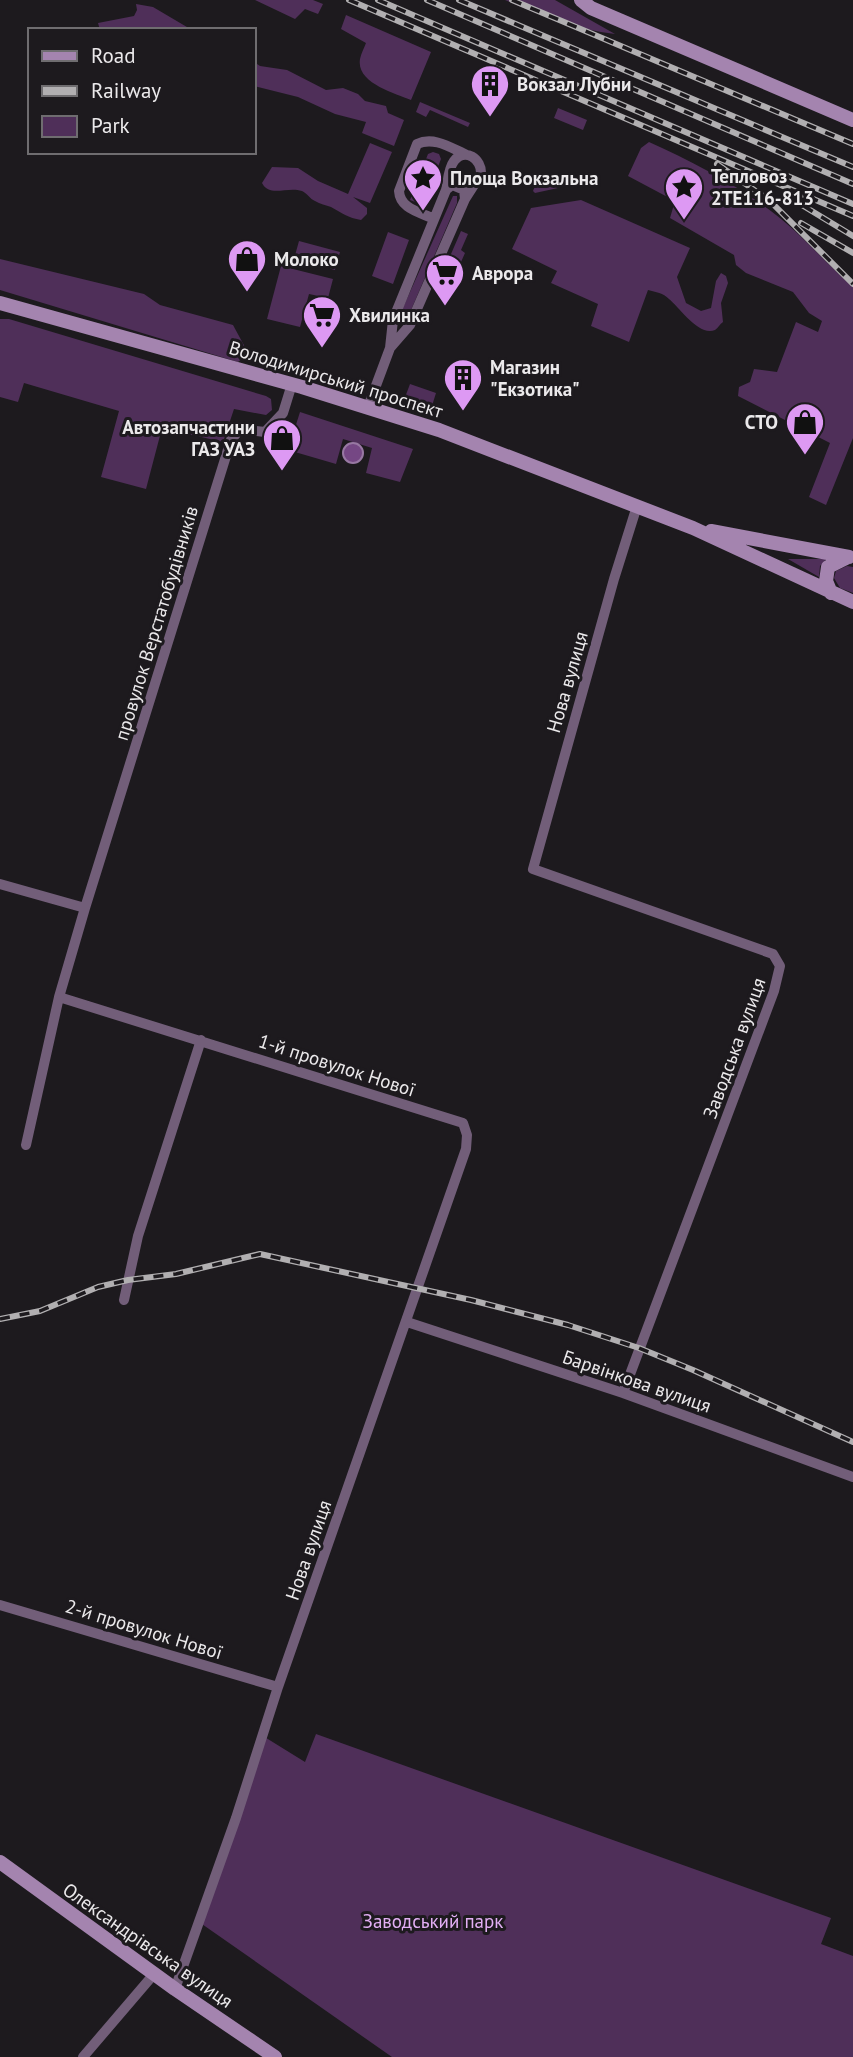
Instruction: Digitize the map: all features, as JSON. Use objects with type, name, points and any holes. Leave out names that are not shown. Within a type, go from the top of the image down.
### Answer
[{"type":"main road","points":[[581,0],[591,8],[853,120]]},
{"type":"main road","name":"Володимирський проспект","points":[[0,303],[292,384],[439,430],[693,528],[853,602]]},
{"type":"main road","name":"Володимирський проспект","points":[[693,528],[851,557]]},
{"type":"main road","name":"Володимирський проспект","points":[[831,593],[826,581],[828,567],[851,557]]},
{"type":"main road","name":"Олександрівська вулиця","points":[[0,1862],[175,1989],[275,2057]]},
{"type":"street","points":[[390,348],[410,326],[465,199],[481,174],[479,161],[425,140],[417,144],[399,191],[400,199],[403,205],[435,219]]},
{"type":"street","points":[[368,407],[390,348],[393,320],[435,219],[454,161],[467,155]]},
{"type":"street","points":[[446,190],[452,185],[458,186],[464,190],[465,199]]},
{"type":"street","name":"провулок Верстатобудівників","points":[[26,1145],[59,997],[231,440],[240,429],[265,432],[283,413],[292,384]]},
{"type":"street","name":"Нова вулиця","points":[[533,869],[636,506]]},
{"type":"street","name":"Заводська вулиця","points":[[533,869],[773,954],[780,966],[775,991],[623,1393]]},
{"type":"street","points":[[0,884],[85,908]]},
{"type":"street","name":"1-й провулок Нової","points":[[59,997],[463,1123]]},
{"type":"street","points":[[124,1300],[138,1236],[201,1040]]},
{"type":"street","name":"Нова вулиця","points":[[175,1989],[466,1149],[467,1135],[463,1123]]},
{"type":"street","name":"Барвінкова вулиця","points":[[407,1322],[623,1393],[853,1478]]},
{"type":"street","name":"2-й провулок Нової","points":[[0,1605],[278,1688]]},
{"type":"street","points":[[83,2057],[155,1974]]},
{"type":"green space","points":[[255,0],[313,0],[323,4],[318,14],[305,9],[295,19]]},
{"type":"green space","points":[[505,0],[555,0],[615,34],[572,25]]},
{"type":"green space","points":[[136,4],[153,7],[189,28],[99,28],[98,23],[134,16]]},
{"type":"green space","points":[[346,15],[431,52],[411,100],[378,86],[364,75],[360,59],[366,43],[341,29]]},
{"type":"green space","points":[[256,63],[287,70],[326,90],[343,88],[358,94],[365,101],[386,106],[388,113],[404,120],[394,146],[362,133],[366,122],[335,114],[298,97],[256,86]]},
{"type":"green space","points":[[420,102],[470,123],[468,127],[430,110],[426,117],[416,112]]},
{"type":"green space","points":[[558,108],[587,120],[583,130],[554,118]]},
{"type":"green space","points":[[649,142],[707,170],[762,204],[795,231],[853,287],[853,438],[826,505],[809,497],[830,443],[738,396],[739,387],[750,382],[754,369],[777,372],[796,322],[818,332],[822,321],[809,313],[793,292],[746,273],[736,265],[734,255],[670,218],[675,201],[628,176],[641,148]]},
{"type":"green space","points":[[370,143],[392,152],[370,203],[353,197],[367,208],[367,214],[361,220],[317,202],[302,191],[274,191],[262,183],[272,167],[298,168],[318,181],[348,194]]},
{"type":"green space","points":[[428,154],[439,154],[441,159],[423,205],[410,200]]},
{"type":"green space","points":[[540,174],[562,183],[558,188],[535,193],[533,191]]},
{"type":"green space","points":[[453,196],[457,196],[457,203],[405,324],[397,321]]},
{"type":"green space","points":[[581,200],[690,248],[677,277],[686,303],[701,311],[711,308],[716,281],[721,273],[726,276],[728,283],[721,303],[723,322],[715,330],[702,329],[667,297],[648,290],[629,342],[591,326],[598,304],[551,283],[557,271],[512,249],[531,208]]},
{"type":"green space","points":[[461,231],[468,234],[461,250],[465,253],[449,289],[438,284]]},
{"type":"green space","points":[[388,232],[409,240],[393,284],[372,276]]},
{"type":"green space","points":[[299,241],[340,252],[335,270],[294,259]]},
{"type":"green space","points":[[0,259],[144,294],[160,305],[233,325],[246,349],[243,358],[238,362],[0,290]]},
{"type":"green space","points":[[281,266],[333,279],[328,298],[309,294],[300,327],[267,319]]},
{"type":"green space","points":[[0,319],[9,319],[266,396],[271,399],[272,410],[266,415],[234,409],[223,442],[162,428],[146,489],[101,477],[119,411],[24,383],[18,402],[0,397]]},
{"type":"green space","points":[[410,384],[436,393],[431,409],[404,400]]},
{"type":"green space","points":[[300,412],[413,449],[400,482],[366,473],[372,448],[343,439],[336,464],[288,450]]},
{"type":"green space","points":[[788,559],[826,559],[820,566],[819,577]]},
{"type":"green space","points":[[847,566],[853,567],[853,593],[840,588],[834,578],[836,571]]},
{"type":"green space","name":"Заводський парк","points":[[316,1734],[831,1918],[821,1944],[853,1956],[853,2057],[392,2057],[199,1922],[263,1736],[305,1762]]},
{"type":"shaded area","points":[[349,443],[357,443],[363,453],[357,463],[349,463],[343,457],[343,449]]},
{"type":"railway","points":[[349,0],[853,216]]},
{"type":"railway","points":[[378,0],[853,204]]},
{"type":"railway","points":[[427,0],[853,184]]},
{"type":"railway","points":[[459,0],[853,167]]},
{"type":"railway","points":[[512,0],[853,144]]},
{"type":"railway","points":[[717,164],[770,201],[853,284]]},
{"type":"railway","points":[[787,196],[853,236]]},
{"type":"railway","points":[[801,223],[853,253]]},
{"type":"railway","points":[[0,1319],[40,1311],[98,1287],[176,1274],[260,1254],[471,1300],[568,1325],[639,1348],[693,1370],[853,1442]]},
{"type":"place","name":"Вокзал Лубни","points":[[490,118]]},
{"type":"place","name":"Площа Вокзальна","points":[[423,212]]},
{"type":"place","name":"Тепловоз 2ТЕ116-813","points":[[684,221]]},
{"type":"place","name":"Молоко","points":[[247,293]]},
{"type":"place","name":"Аврора","points":[[445,307]]},
{"type":"place","name":"Хвилинка","points":[[322,349]]},
{"type":"place","name":"Магазин \"Екзотика\"","points":[[463,412]]},
{"type":"place","name":"СТО","points":[[805,456]]},
{"type":"place","name":"Автозапчастини ГАЗ УАЗ","points":[[282,472]]}]
